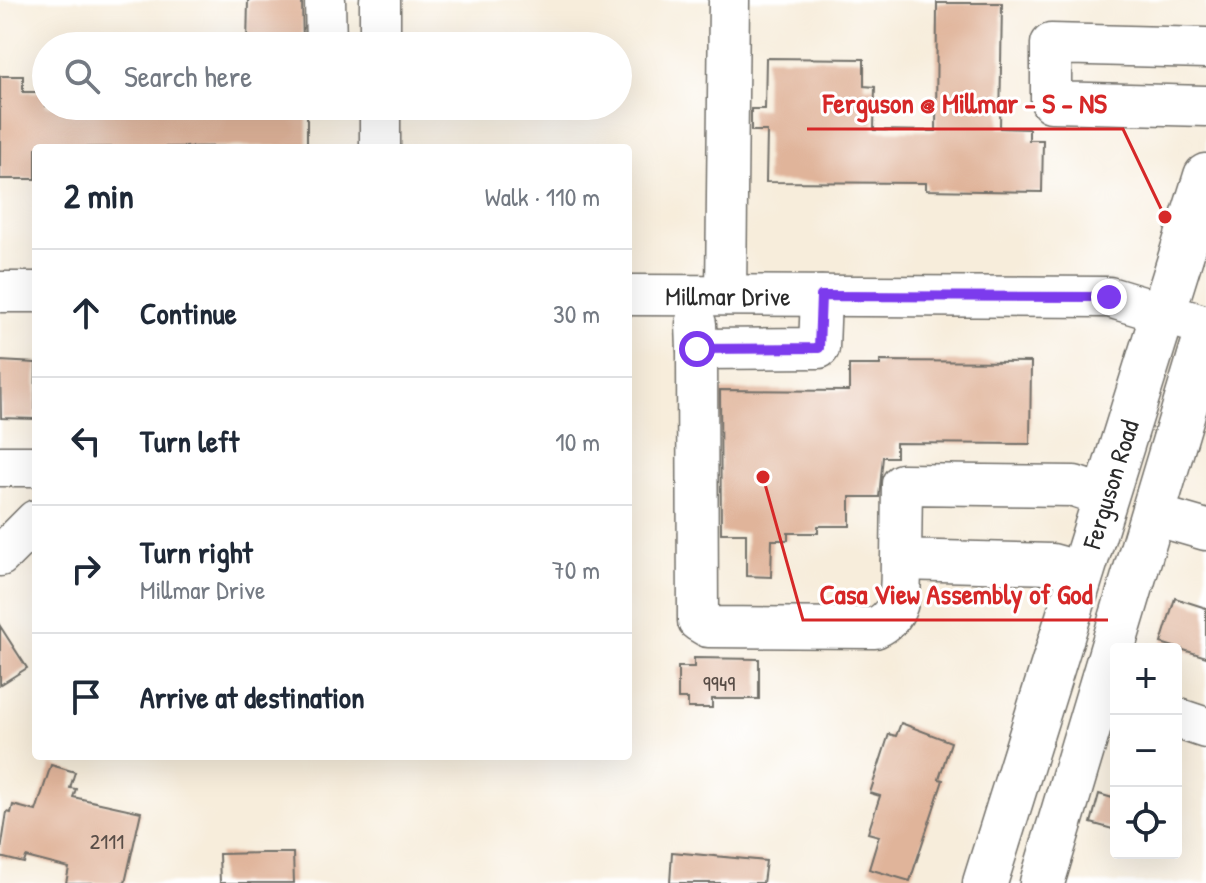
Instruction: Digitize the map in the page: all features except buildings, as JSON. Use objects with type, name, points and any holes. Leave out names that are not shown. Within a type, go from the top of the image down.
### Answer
[{"type":"main road","name":"Ferguson Road","points":[[985,883],[1206,176]]},
{"type":"main road","name":"Ferguson Road","points":[[1046,882],[1108,698],[1154,515],[1206,336]]},
{"type":"street","points":[[325,0],[326,32]]},
{"type":"street","points":[[380,0],[380,32]]},
{"type":"street","points":[[729,0],[711,296],[697,349],[698,621],[708,627],[875,628],[885,624],[900,606],[902,484],[1074,486],[1104,496]]},
{"type":"street","points":[[1206,48],[1051,44],[1051,102],[1206,106]]},
{"type":"street","points":[[379,120],[380,144]]},
{"type":"street","points":[[0,292],[32,292]]},
{"type":"street","name":"Millmar Drive","points":[[632,295],[1109,297],[1206,326]]},
{"type":"street","points":[[697,349],[819,348],[821,296]]},
{"type":"street","points":[[0,466],[32,466]]},
{"type":"street","points":[[1154,515],[1206,530]]},
{"type":"street","points":[[0,556],[32,524]]},
{"type":"street","points":[[901,560],[1052,564],[1081,572]]},
{"type":"street","points":[[1049,679],[1108,698]]},
{"type":"street","points":[[1182,720],[1206,728]]},
{"type":"place","name":"Ferguson @ Millmar - S - NS","points":[[1165,217]]},
{"type":"place","name":"Casa View Assembly of God","points":[[763,477]]},
{"type":"route","points":[[697,349],[819,348],[821,296],[1109,297]]}]
